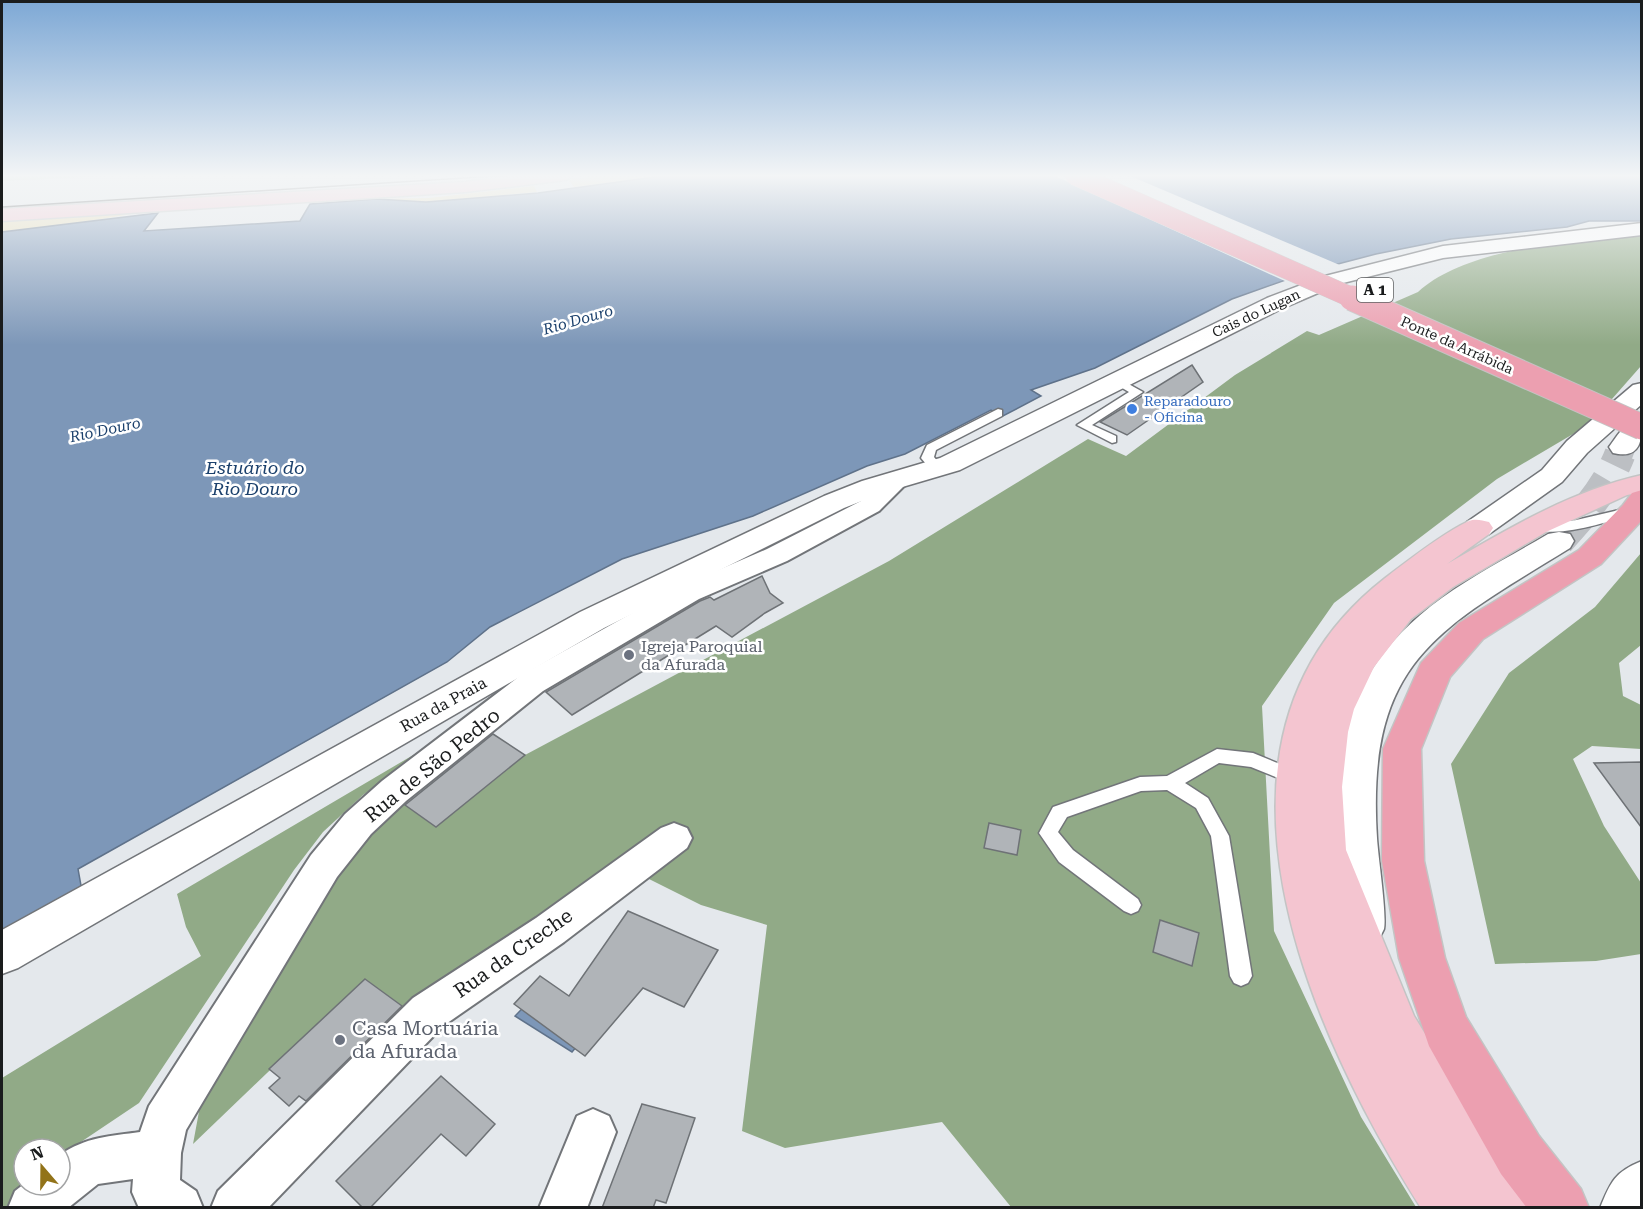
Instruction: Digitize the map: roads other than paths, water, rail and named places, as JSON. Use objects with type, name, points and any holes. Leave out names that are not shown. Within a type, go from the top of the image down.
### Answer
[{"type":"highway","name":"Ponte da Arrábida","points":[[1203,231],[1641,425]]},
{"type":"highway","name":"Ponte da Arrábida","points":[[1239,231],[1641,406]]},
{"type":"highway","points":[[1563,1208],[1520,1155],[1446,1029],[1422,958],[1403,861],[1402,749],[1434,672],[1471,631],[1590,557],[1639,498]]},
{"type":"main road","name":"Cais do Lugan","points":[[917,475],[1275,303],[1332,280],[1443,252],[1613,231]]},
{"type":"main road","points":[[1453,1208],[1371,1070],[1329,971],[1315,929],[1301,870],[1293,815],[1293,777],[1298,742],[1305,713],[1327,664],[1340,642],[1394,586],[1552,476],[1577,447],[1641,390]]},
{"type":"main road","points":[[1623,447],[1641,425]]},
{"type":"main road","name":"Rua da Praia","points":[[2,953],[592,620],[834,502],[872,487],[917,475]]},
{"type":"main road","points":[[1508,1208],[1471,1159],[1396,1031],[1364,949],[1355,791],[1363,725],[1383,678],[1396,660],[1425,629],[1547,533],[1617,489],[1639,498]]},
{"type":"main road","points":[[1627,1208],[1641,1188]]},
{"type":"street","name":"Rua de São Pedro","points":[[179,1208],[156,1192],[158,1153],[165,1122],[324,866],[358,824],[394,791],[532,683],[689,593],[777,555],[870,506],[917,475]]},
{"type":"street","name":"Rua da Creche","points":[[236,1208],[428,1012],[550,930],[674,838]]},
{"type":"street","points":[[563,1208],[593,1132]]},
{"type":"street","points":[[72,1174],[89,1162],[158,1153]]},
{"type":"street","points":[[32,1208],[44,1197]]},
{"type":"lane","points":[[1112,439],[1083,425],[1137,392],[1116,380]]},
{"type":"lane","points":[[917,475],[930,448],[998,413]]},
{"type":"lane","points":[[1131,905],[1066,856],[1048,833],[1060,812],[1140,784],[1170,783],[1217,756],[1253,760],[1293,777]]},
{"type":"lane","points":[[1170,783],[1202,803],[1220,836],[1241,976]]},
{"type":"water","name":"Estuário do Rio Douro","points":[[1524,231],[1451,239],[1376,254],[1311,271],[1232,299],[1095,368],[1031,390],[1041,396],[1003,416],[991,410],[905,454],[867,466],[753,516],[622,559],[490,627],[447,662],[78,869],[82,891],[2,934],[2,232]]},
{"type":"water","points":[[545,985],[600,1019],[572,1052],[515,1016]]},
{"type":"tunnel","points":[[1620,455],[1623,447]]},
{"type":"tunnel","points":[[1559,541],[1601,489],[1620,454]]},
{"type":"place","name":"Reparadouro - Oficina","points":[[1132,409]]},
{"type":"place","name":"Igreja Paroquial da Afurada","points":[[629,655]]},
{"type":"place","name":"Casa Mortuária da Afurada","points":[[340,1040]]},
{"type":"water label","name":"Rio Douro","points":[[578,320]]},
{"type":"water label","name":"Rio Douro","points":[[105,430]]}]
